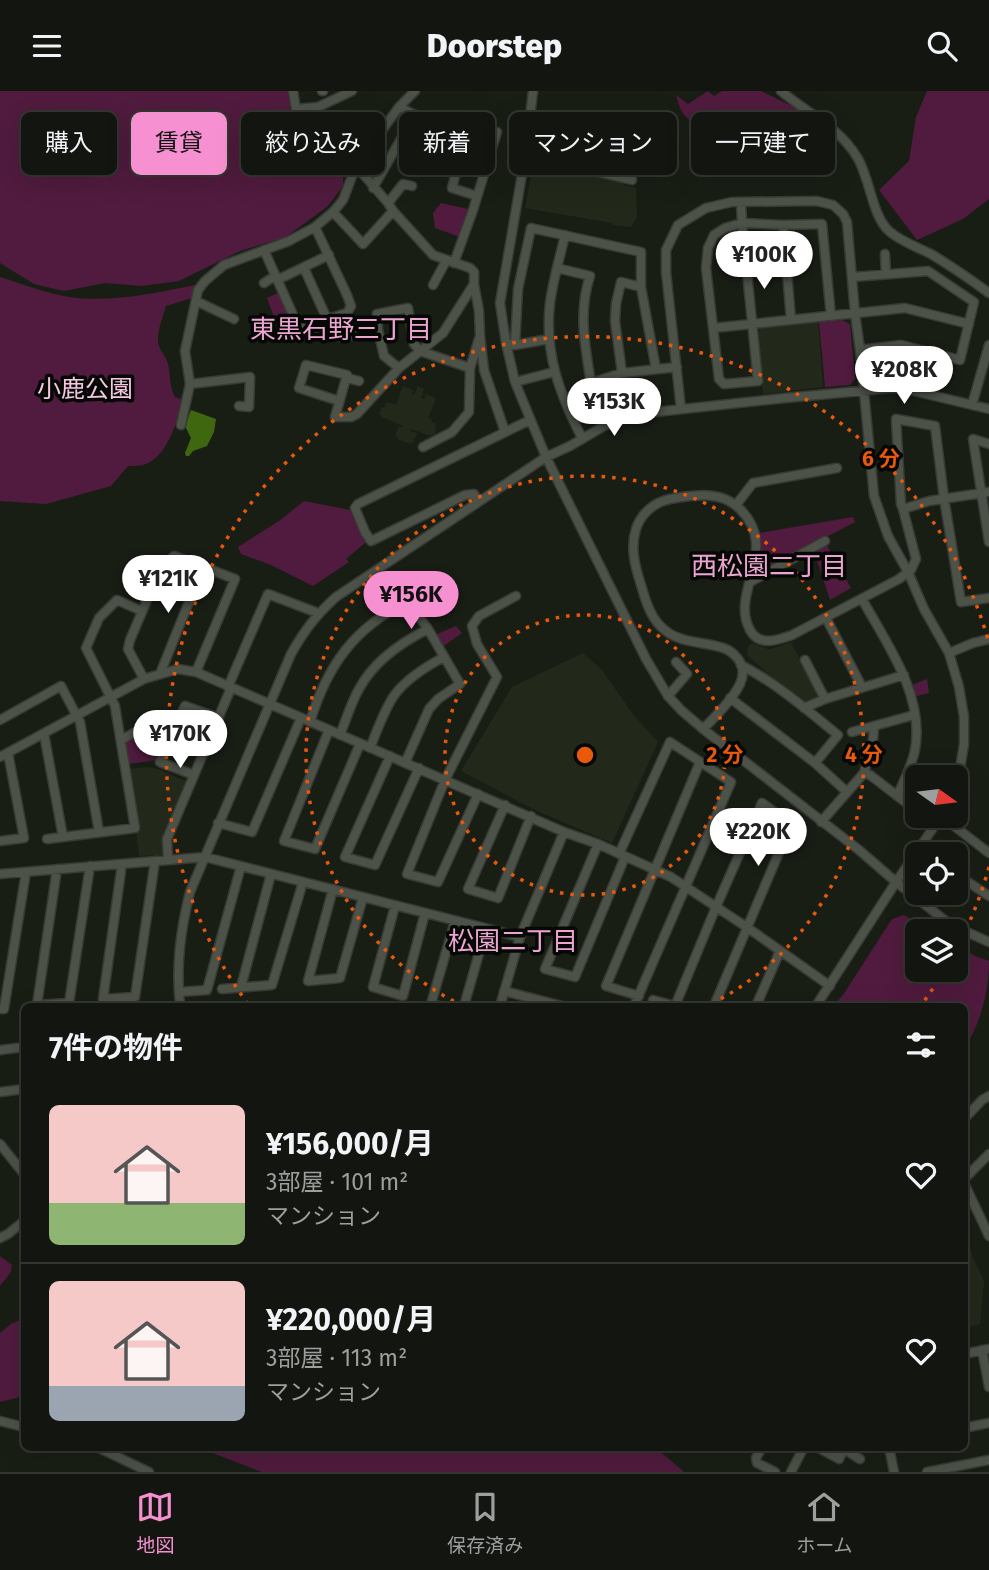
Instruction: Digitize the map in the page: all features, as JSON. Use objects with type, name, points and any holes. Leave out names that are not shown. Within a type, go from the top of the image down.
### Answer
[{"type":"street","points":[[293,91],[297,112]]},
{"type":"street","points":[[296,109],[318,107],[352,91]]},
{"type":"street","points":[[385,126],[415,91]]},
{"type":"street","points":[[530,112],[533,91]]},
{"type":"street","points":[[781,91],[848,143],[859,160],[879,218],[887,229],[953,267],[989,293]]},
{"type":"street","points":[[399,107],[409,112]]},
{"type":"street","points":[[373,188],[399,142]]},
{"type":"street","points":[[181,425],[190,384],[185,351],[198,290],[224,265],[289,241],[315,227],[343,201],[353,175]]},
{"type":"street","points":[[363,175],[433,255],[470,268],[474,272],[484,370],[505,432]]},
{"type":"street","points":[[456,175],[452,188],[477,196]]},
{"type":"street","points":[[433,285],[450,262],[483,175]]},
{"type":"street","points":[[522,175],[500,303],[510,344],[515,382],[546,457],[646,659],[668,696],[703,729],[951,925],[989,942]]},
{"type":"street","points":[[611,175],[632,180]]},
{"type":"street","points":[[332,212],[363,244],[391,207],[403,184],[412,187]]},
{"type":"street","points":[[681,409],[666,272],[666,250],[678,225],[706,208],[732,202],[817,201],[838,208],[847,222],[874,496],[888,536],[949,653],[964,717],[964,744],[960,765]]},
{"type":"street","points":[[741,202],[741,223],[758,381],[724,384],[719,379],[706,268],[708,248],[719,230],[741,223],[822,223],[831,316]]},
{"type":"street","points":[[783,225],[791,320]]},
{"type":"street","points":[[304,268],[327,319],[347,313],[351,306],[315,227]]},
{"type":"street","points":[[510,344],[531,228],[641,252],[641,287],[656,369]]},
{"type":"street","points":[[565,235],[550,305],[549,339],[554,372],[582,438]]},
{"type":"street","points":[[264,250],[298,326],[342,337],[379,330]]},
{"type":"street","points":[[886,254],[887,274]]},
{"type":"street","points":[[264,283],[329,255]]},
{"type":"street","points":[[557,268],[590,275],[585,291],[583,331],[591,383]]},
{"type":"street","points":[[853,277],[928,271],[974,302],[960,360],[901,345],[860,350]]},
{"type":"street","points":[[622,373],[615,321],[616,304],[621,282],[641,287]]},
{"type":"street","points":[[347,378],[335,417],[351,417],[356,414],[399,368],[443,333],[474,284]]},
{"type":"street","points":[[196,301],[234,319]]},
{"type":"street","points":[[399,368],[384,356],[377,314],[408,308],[414,344],[419,351],[470,368]]},
{"type":"street","points":[[713,328],[905,308],[969,324]]},
{"type":"street","points":[[423,447],[452,432],[469,412],[470,368],[480,336]]},
{"type":"street","points":[[510,344],[549,339]]},
{"type":"street","points":[[972,405],[989,345]]},
{"type":"street","points":[[339,401],[299,388],[306,365],[347,375],[347,378],[359,381]]},
{"type":"street","points":[[566,400],[591,383],[622,373],[677,367]]},
{"type":"street","points":[[515,382],[554,372]]},
{"type":"street","points":[[190,384],[250,377],[249,407],[239,406]]},
{"type":"street","points":[[180,1003],[178,960],[182,925],[190,892],[218,823],[290,655],[318,613],[356,582],[386,565],[546,457],[604,426],[637,414],[877,389],[910,390],[989,409]]},
{"type":"street","points":[[703,729],[730,698],[743,674],[737,657],[727,648],[680,639],[659,625],[652,615],[635,564],[633,538],[637,524],[648,510],[662,501],[707,494],[736,505],[750,521],[757,540],[745,618],[757,638],[767,642],[778,640],[826,618],[911,570],[916,559],[901,504],[896,419],[935,426],[961,602],[989,598]]},
{"type":"street","points":[[478,502],[474,494],[465,495],[371,541],[355,508],[358,504],[530,420]]},
{"type":"street","points":[[989,444],[973,439],[985,492],[989,542]]},
{"type":"street","points":[[736,505],[752,483],[837,468]]},
{"type":"street","points":[[903,509],[929,501],[985,492]]},
{"type":"street","points":[[750,582],[825,541]]},
{"type":"street","points":[[144,679],[128,649],[130,640],[158,574],[174,556],[235,579],[196,672]]},
{"type":"street","points":[[160,674],[203,567]]},
{"type":"street","points":[[168,860],[167,839],[268,594],[318,613]]},
{"type":"street","points":[[478,794],[438,882],[407,874],[446,780],[497,677],[477,644],[472,626],[479,615],[516,596]]},
{"type":"street","points":[[862,599],[904,675],[914,715],[915,750],[897,796]]},
{"type":"street","points":[[47,839],[135,828],[115,706],[86,648],[99,618],[117,600],[142,611]]},
{"type":"street","points":[[310,722],[315,706],[343,652],[365,629],[408,601],[460,684],[438,699],[429,709],[405,763]]},
{"type":"street","points":[[826,618],[862,687]]},
{"type":"street","points":[[340,735],[359,690],[373,668],[391,651],[428,629]]},
{"type":"street","points":[[949,653],[989,639]]},
{"type":"street","points":[[370,748],[395,694],[416,674],[444,657]]},
{"type":"street","points":[[805,660],[825,698]]},
{"type":"street","points":[[668,696],[687,674],[676,662]]},
{"type":"street","points":[[741,665],[755,672],[838,735],[815,764]]},
{"type":"street","points":[[0,841],[24,838],[4,755],[144,679],[178,669],[196,672],[671,877],[830,986]]},
{"type":"street","points":[[804,708],[825,698],[904,675]]},
{"type":"street","points":[[0,720],[61,686],[80,722],[99,832]]},
{"type":"street","points":[[730,698],[847,792]]},
{"type":"street","points":[[194,775],[160,762],[179,716],[185,706],[219,718]]},
{"type":"street","points":[[170,712],[179,716]]},
{"type":"street","points":[[852,731],[914,715]]},
{"type":"street","points":[[218,823],[251,832],[301,717]]},
{"type":"street","points":[[121,740],[157,720]]},
{"type":"street","points":[[821,822],[864,773],[874,726]]},
{"type":"street","points":[[329,730],[284,841],[315,849],[360,744]]},
{"type":"street","points":[[44,734],[63,837]]},
{"type":"street","points":[[598,844],[545,969],[575,977],[670,742],[731,782],[636,1003]]},
{"type":"street","points":[[390,756],[345,857],[375,865],[419,768]]},
{"type":"street","points":[[639,996],[606,986],[700,762]]},
{"type":"street","points":[[864,773],[905,802]]},
{"type":"street","points":[[677,1003],[762,803],[791,824],[715,1003]]},
{"type":"street","points":[[505,805],[468,889],[498,898],[531,816]]},
{"type":"street","points":[[957,828],[989,851]]},
{"type":"street","points":[[501,1003],[520,937],[564,832]]},
{"type":"street","points":[[0,874],[205,857],[520,937]]},
{"type":"street","points":[[122,864],[103,999],[135,997],[155,861]]},
{"type":"street","points":[[69,1003],[90,866]]},
{"type":"street","points":[[178,992],[207,990],[241,866]]},
{"type":"street","points":[[37,1003],[57,869]]},
{"type":"street","points":[[818,1003],[905,869]]},
{"type":"street","points":[[0,1009],[4,1009],[26,872]]},
{"type":"street","points":[[241,987],[271,874]]},
{"type":"street","points":[[222,989],[272,985],[303,882]]},
{"type":"street","points":[[968,882],[989,896]]},
{"type":"street","points":[[332,889],[308,981],[340,978],[363,897]]},
{"type":"street","points":[[395,906],[373,987],[403,996],[425,913]]},
{"type":"street","points":[[431,1003],[455,921]]},
{"type":"street","points":[[465,1003],[485,929]]},
{"type":"street","points":[[757,1003],[780,951]]},
{"type":"street","points":[[504,991],[550,1003]]},
{"type":"street","points":[[653,1000],[664,1003]]},
{"type":"street","points":[[0,1050],[21,1047]]},
{"type":"street","points":[[0,1093],[21,1090]]},
{"type":"street","points":[[968,1115],[989,1096]]},
{"type":"street","points":[[0,1144],[21,1170]]},
{"type":"street","points":[[968,1177],[989,1154]]},
{"type":"street","points":[[968,1190],[989,1235]]},
{"type":"street","points":[[982,1220],[989,1212]]},
{"type":"street","points":[[0,1238],[21,1223]]},
{"type":"street","points":[[985,1350],[989,1387]]},
{"type":"street","points":[[0,1421],[21,1426]]},
{"type":"street","points":[[968,1427],[989,1423]]},
{"type":"street","points":[[105,1451],[149,1472]]},
{"type":"street","points":[[760,1451],[756,1458],[757,1463],[775,1472]]},
{"type":"street","points":[[791,1472],[802,1451]]},
{"type":"street","points":[[824,1451],[839,1459],[843,1451]]},
{"type":"street","points":[[848,1451],[860,1459]]},
{"type":"street","points":[[891,1451],[894,1472]]},
{"type":"street","points":[[927,1472],[989,1461]]},
{"type":"shaded area","points":[[531,175],[593,175],[636,188],[637,217],[631,227],[525,208]]},
{"type":"shaded area","points":[[818,322],[823,387],[763,394],[758,333],[762,327]]},
{"type":"shaded area","points":[[403,386],[413,390],[414,395],[418,386],[424,389],[421,398],[424,399],[426,394],[436,398],[428,418],[436,424],[435,435],[411,429],[410,431],[417,433],[410,444],[395,436],[399,426],[403,426],[379,414],[387,402],[396,405]]},
{"type":"shaded area","points":[[191,410],[216,419],[214,432],[207,446],[186,456],[191,438],[185,426]]},
{"type":"shaded area","points":[[791,642],[818,696],[802,704],[748,656],[747,650],[751,643],[768,649]]},
{"type":"shaded area","points":[[583,653],[602,670],[632,713],[658,742],[612,843],[537,811],[461,771],[512,687]]},
{"type":"shaded area","points":[[149,767],[186,781],[163,839],[162,855],[139,856],[129,769]]},
{"type":"shaded area","points":[[968,1240],[984,1281],[980,1324],[968,1327]]},
{"type":"green space","points":[[0,91],[288,91],[291,112],[241,112],[241,175],[343,175],[343,186],[328,206],[286,237],[240,251],[179,281],[142,286],[105,283],[64,291],[34,284],[0,263]]},
{"type":"green space","points":[[708,91],[714,96],[722,91],[761,91],[804,112],[691,112],[691,121],[681,110],[676,95],[688,104]]},
{"type":"green space","points":[[927,91],[989,91],[989,199],[963,219],[917,240],[879,190],[909,161],[916,117]]},
{"type":"green space","points":[[441,203],[468,209],[460,237],[435,228],[433,213]]},
{"type":"green space","name":"小鹿公園","points":[[0,277],[51,293],[84,299],[134,296],[199,284],[192,298],[166,306],[160,327],[158,343],[168,364],[172,389],[175,397],[184,400],[171,437],[154,460],[144,465],[128,466],[111,486],[46,504],[0,501]]},
{"type":"green space","points":[[278,293],[289,317],[281,321],[275,320],[267,298]]},
{"type":"green space","points":[[842,320],[850,324],[855,379],[850,385],[825,387],[819,322]]},
{"type":"green space","points":[[304,501],[350,510],[366,542],[346,559],[349,562],[313,586],[271,565],[241,554],[238,547],[279,521]]},
{"type":"green space","points":[[853,517],[855,522],[756,574],[761,552],[759,533]]},
{"type":"green space","points":[[826,544],[851,588],[830,600],[814,551]]},
{"type":"green space","points":[[456,626],[462,633],[442,647],[435,635]]},
{"type":"green space","points":[[927,679],[929,693],[913,697],[910,686]]},
{"type":"green space","points":[[171,717],[174,718],[157,760],[127,764],[125,740]]},
{"type":"green space","points":[[904,915],[910,919],[905,919],[905,982],[968,982],[968,952],[989,961],[983,1007],[968,1041],[968,1003],[836,1003],[892,919]]},
{"type":"green space","points":[[0,1256],[12,1265],[11,1272],[0,1286]]},
{"type":"green space","points":[[21,1319],[21,1397],[0,1402],[0,1333]]},
{"type":"green space","points":[[207,1451],[660,1451],[684,1472],[262,1472]]},
{"type":"district","name":"東黒石野三丁目","points":[[341,329]]},
{"type":"district","name":"西松園二丁目","points":[[769,566]]},
{"type":"district","name":"松園二丁目","points":[[513,941]]}]
